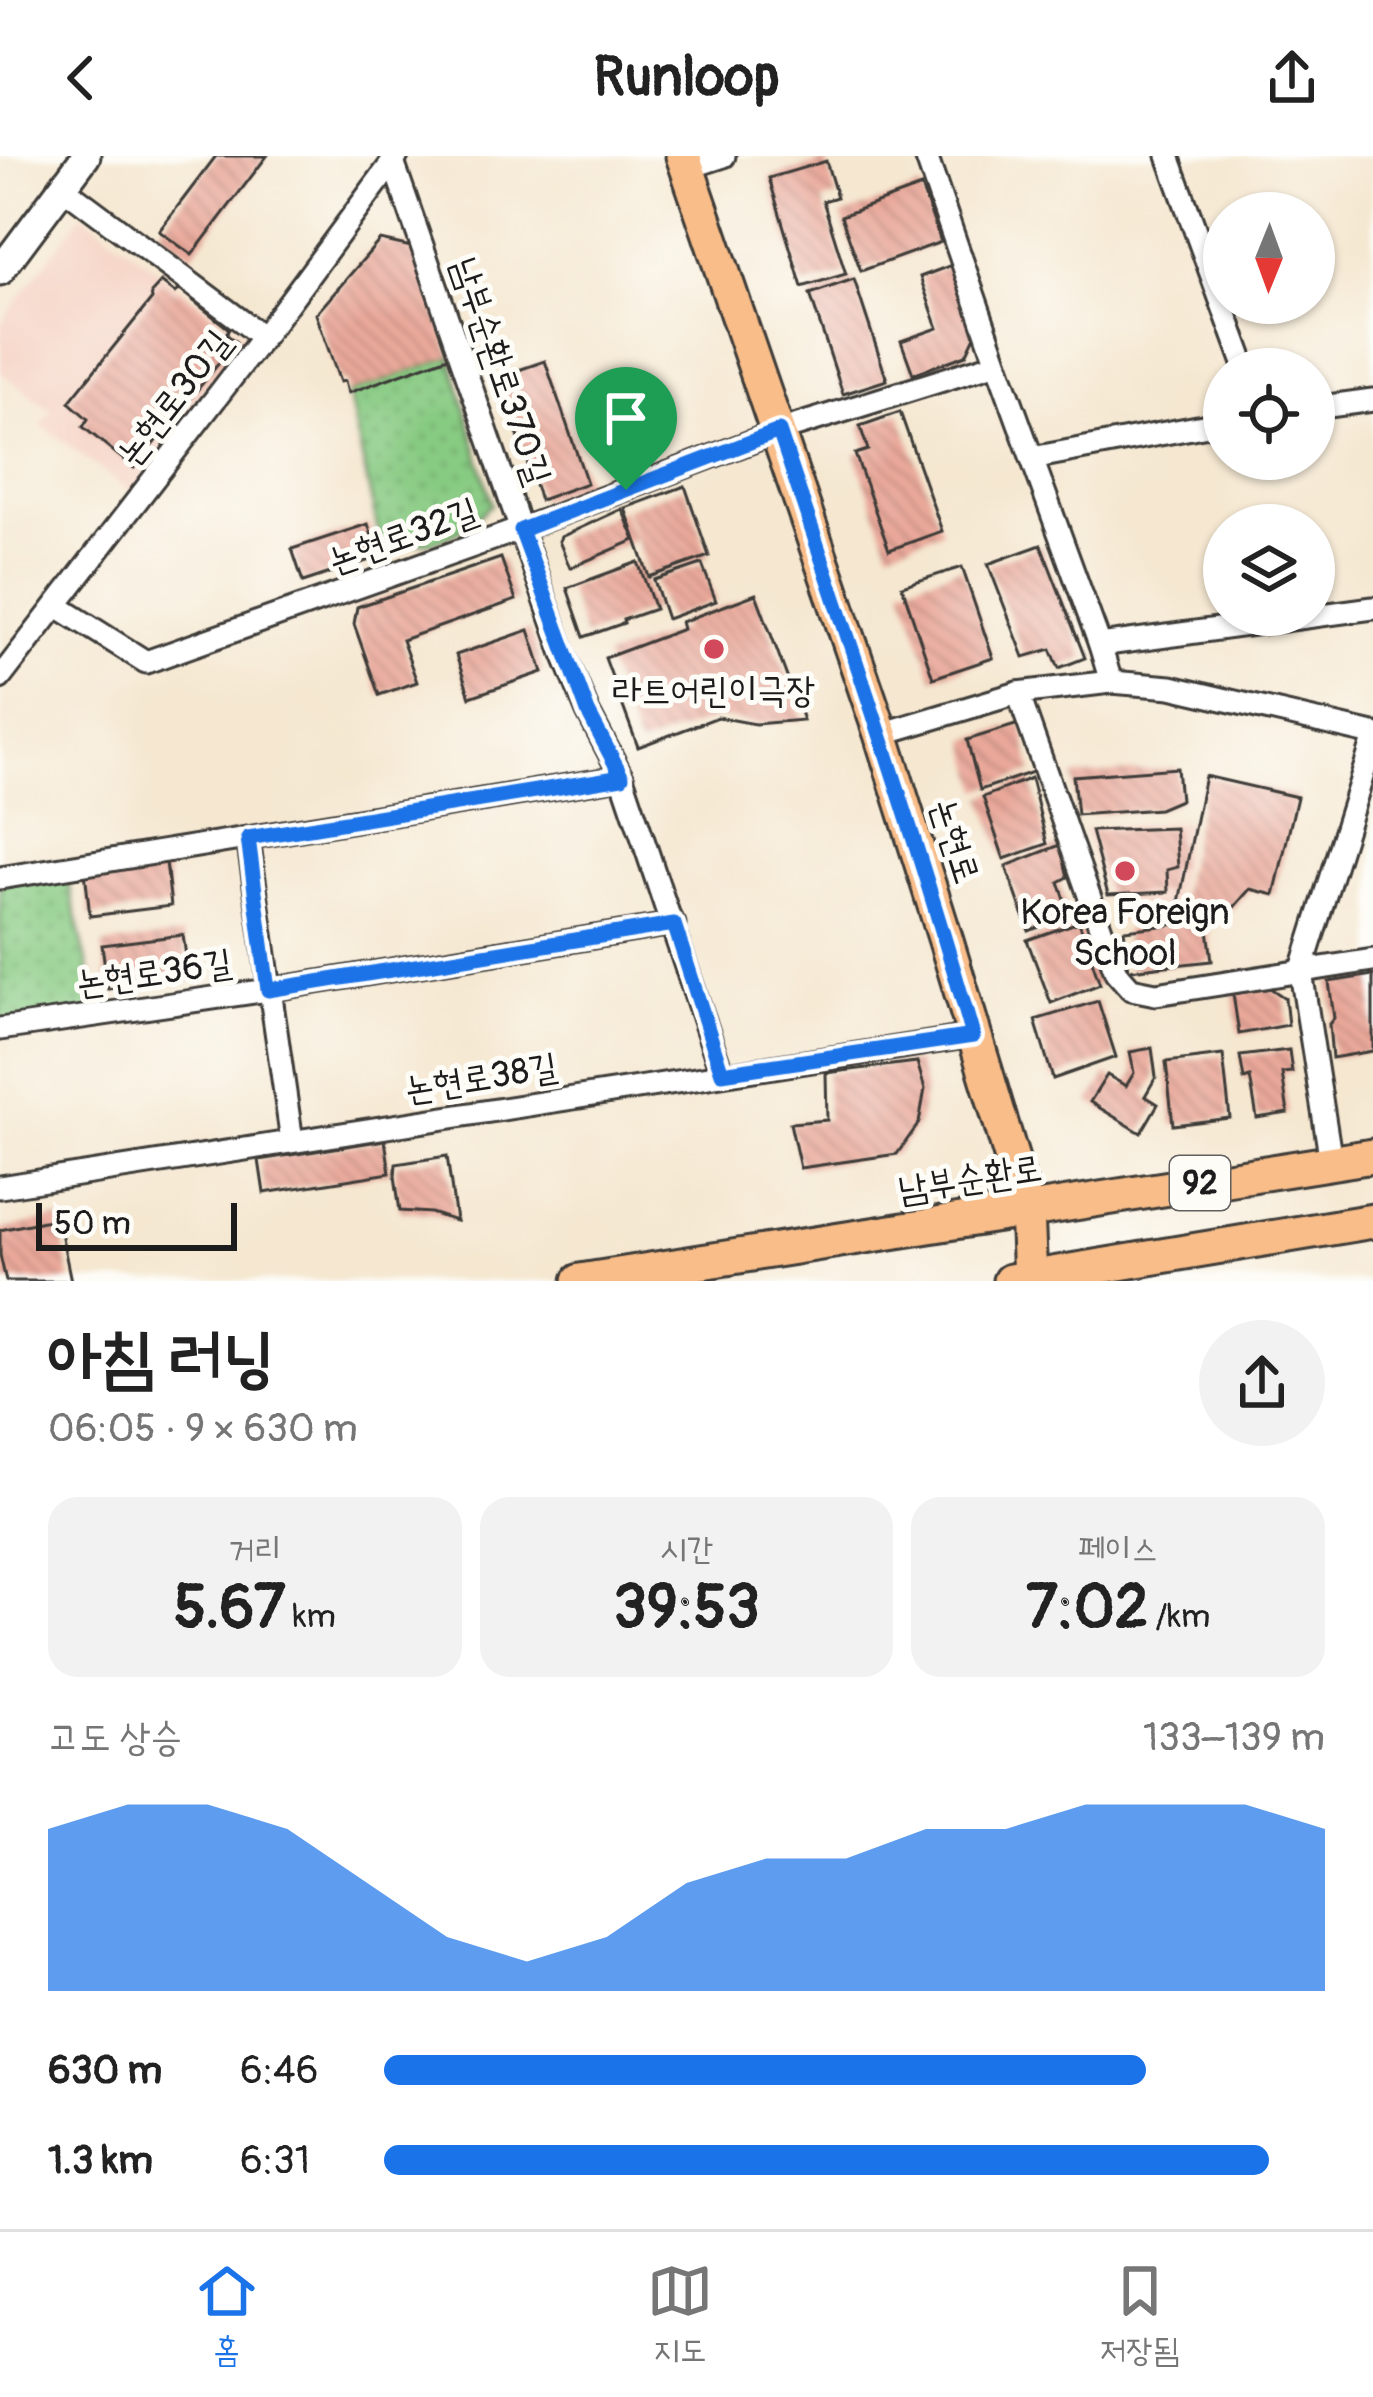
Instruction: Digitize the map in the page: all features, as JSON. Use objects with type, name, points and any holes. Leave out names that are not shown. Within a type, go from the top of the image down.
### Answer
[{"type":"main road","name":"논현로","points":[[685,162],[881,734],[946,941],[1027,1209],[1024,1280]]},
{"type":"main road","name":"남부순환로","points":[[580,1281],[1373,1156]]},
{"type":"main road","name":"92","points":[[1024,1280],[1373,1221]]},
{"type":"street","points":[[0,271],[86,156]]},
{"type":"street","points":[[685,162],[724,156]]},
{"type":"street","points":[[926,156],[1111,682]]},
{"type":"street","points":[[1168,156],[1238,348]]},
{"type":"street","name":"논현로30길","points":[[0,678],[395,159]]},
{"type":"street","name":"남부순환로370길","points":[[395,159],[521,530],[588,712],[622,777],[722,1073]]},
{"type":"street","points":[[62,186],[263,337]]},
{"type":"street","points":[[779,431],[997,363]]},
{"type":"street","points":[[1335,405],[1373,400]]},
{"type":"street","points":[[1032,458],[1203,426]]},
{"type":"street","name":"논현로32길","points":[[57,606],[146,662],[521,530],[779,431]]},
{"type":"street","points":[[1100,645],[1373,608]]},
{"type":"street","points":[[881,734],[1018,693],[1111,682],[1171,687],[1373,738],[1301,972],[1331,1162]]},
{"type":"street","points":[[1018,693],[1116,972],[1131,988],[1156,994],[1373,960]]},
{"type":"street","points":[[0,878],[622,777]]},
{"type":"street","points":[[248,838],[292,1141]]},
{"type":"street","name":"논현로36길","points":[[0,1029],[674,924]]},
{"type":"street","name":"논현로38길","points":[[0,1187],[973,1036]]},
{"type":"shaded area","points":[[82,214],[248,337],[132,493],[41,425],[52,411],[0,372],[0,324]]},
{"type":"shaded area","points":[[1189,821],[1172,918],[1115,921],[1082,829]]},
{"type":"green space","points":[[451,356],[492,504],[441,540],[415,544],[380,540],[348,393]]},
{"type":"green space","points":[[65,867],[99,1014],[0,1029],[0,878]]},
{"type":"building","points":[[216,156],[267,156],[192,255],[159,231]]},
{"type":"building","points":[[826,161],[837,197],[823,201],[846,274],[802,287],[769,178]]},
{"type":"building","points":[[921,187],[941,242],[861,271],[841,216]]},
{"type":"building","points":[[380,240],[416,248],[451,356],[348,393],[316,314]]},
{"type":"building","points":[[952,265],[976,334],[966,355],[913,374],[901,341],[938,328],[920,277]]},
{"type":"building","points":[[854,279],[887,380],[843,394],[810,294]]},
{"type":"building","points":[[161,282],[175,293],[180,290],[229,329],[226,334],[236,342],[134,468],[83,427],[88,419],[69,402]]},
{"type":"building","points":[[545,361],[587,483],[540,500],[498,377]]},
{"type":"building","points":[[900,412],[942,531],[889,550],[855,454],[868,450],[860,426]]},
{"type":"building","points":[[685,486],[709,556],[649,577],[625,508]]},
{"type":"building","points":[[622,509],[635,540],[570,568],[561,537]]},
{"type":"building","points":[[368,524],[379,557],[303,582],[292,549]]},
{"type":"building","points":[[1041,545],[1085,658],[1059,668],[1051,649],[1024,657],[988,564]]},
{"type":"building","points":[[501,558],[516,600],[402,640],[417,682],[379,695],[354,624],[357,607]]},
{"type":"building","points":[[638,562],[655,609],[584,637],[567,588]]},
{"type":"building","points":[[702,564],[716,601],[667,619],[654,580]]},
{"type":"building","points":[[962,567],[993,658],[933,678],[902,586]]},
{"type":"building","points":[[756,594],[803,720],[755,724],[718,717],[638,747],[605,658],[683,629],[681,622]]},
{"type":"building","points":[[529,630],[543,672],[470,697],[456,655]]},
{"type":"building","points":[[1022,723],[1033,772],[980,790],[967,740]]},
{"type":"building","points":[[1177,768],[1180,800],[1159,809],[1077,815],[1073,776]]},
{"type":"building","points":[[1205,776],[1297,797],[1274,895],[1250,889],[1229,913],[1179,902]]},
{"type":"building","points":[[1031,778],[1047,844],[1004,859],[983,797]]},
{"type":"building","points":[[1175,828],[1178,867],[1167,870],[1168,892],[1108,895],[1091,831]]},
{"type":"building","points":[[1060,845],[1068,877],[1059,882],[1070,915],[1029,931],[1006,866]]},
{"type":"building","points":[[166,862],[171,906],[90,916],[85,872]]},
{"type":"building","points":[[1207,921],[1212,961],[1129,970],[1124,930]]},
{"type":"building","points":[[1079,922],[1100,984],[1051,1003],[1027,940]]},
{"type":"building","points":[[183,935],[189,978],[108,989],[102,945]]},
{"type":"building","points":[[1373,975],[1373,1051],[1332,1058],[1329,982]]},
{"type":"building","points":[[1270,988],[1285,998],[1288,1025],[1239,1034],[1233,994]]},
{"type":"building","points":[[1098,1001],[1116,1057],[1053,1079],[1035,1020]]},
{"type":"building","points":[[1152,1048],[1156,1077],[1145,1096],[1158,1104],[1141,1133],[1090,1102],[1107,1075],[1126,1086],[1134,1073],[1130,1052]]},
{"type":"building","points":[[1289,1050],[1292,1072],[1282,1073],[1288,1113],[1257,1118],[1250,1077],[1244,1079],[1240,1056]]},
{"type":"building","points":[[1223,1055],[1230,1118],[1173,1125],[1166,1062]]},
{"type":"building","points":[[917,1062],[925,1089],[919,1123],[897,1154],[800,1168],[790,1123],[827,1120],[826,1073]]},
{"type":"building","points":[[385,1140],[390,1173],[264,1193],[259,1160]]},
{"type":"building","points":[[447,1156],[456,1221],[400,1211],[396,1164]]},
{"type":"building","points":[[58,1218],[71,1281],[6,1281],[0,1230]]},
{"type":"place","name":"라트어린이극장","points":[[714,649]]},
{"type":"place","name":"Korea Foreign School","points":[[1125,871]]},
{"type":"route","points":[[779,431],[881,734],[973,1036],[722,1073],[674,924],[268,990],[248,838],[622,777],[564,654],[521,530],[626,490],[779,431]]}]
